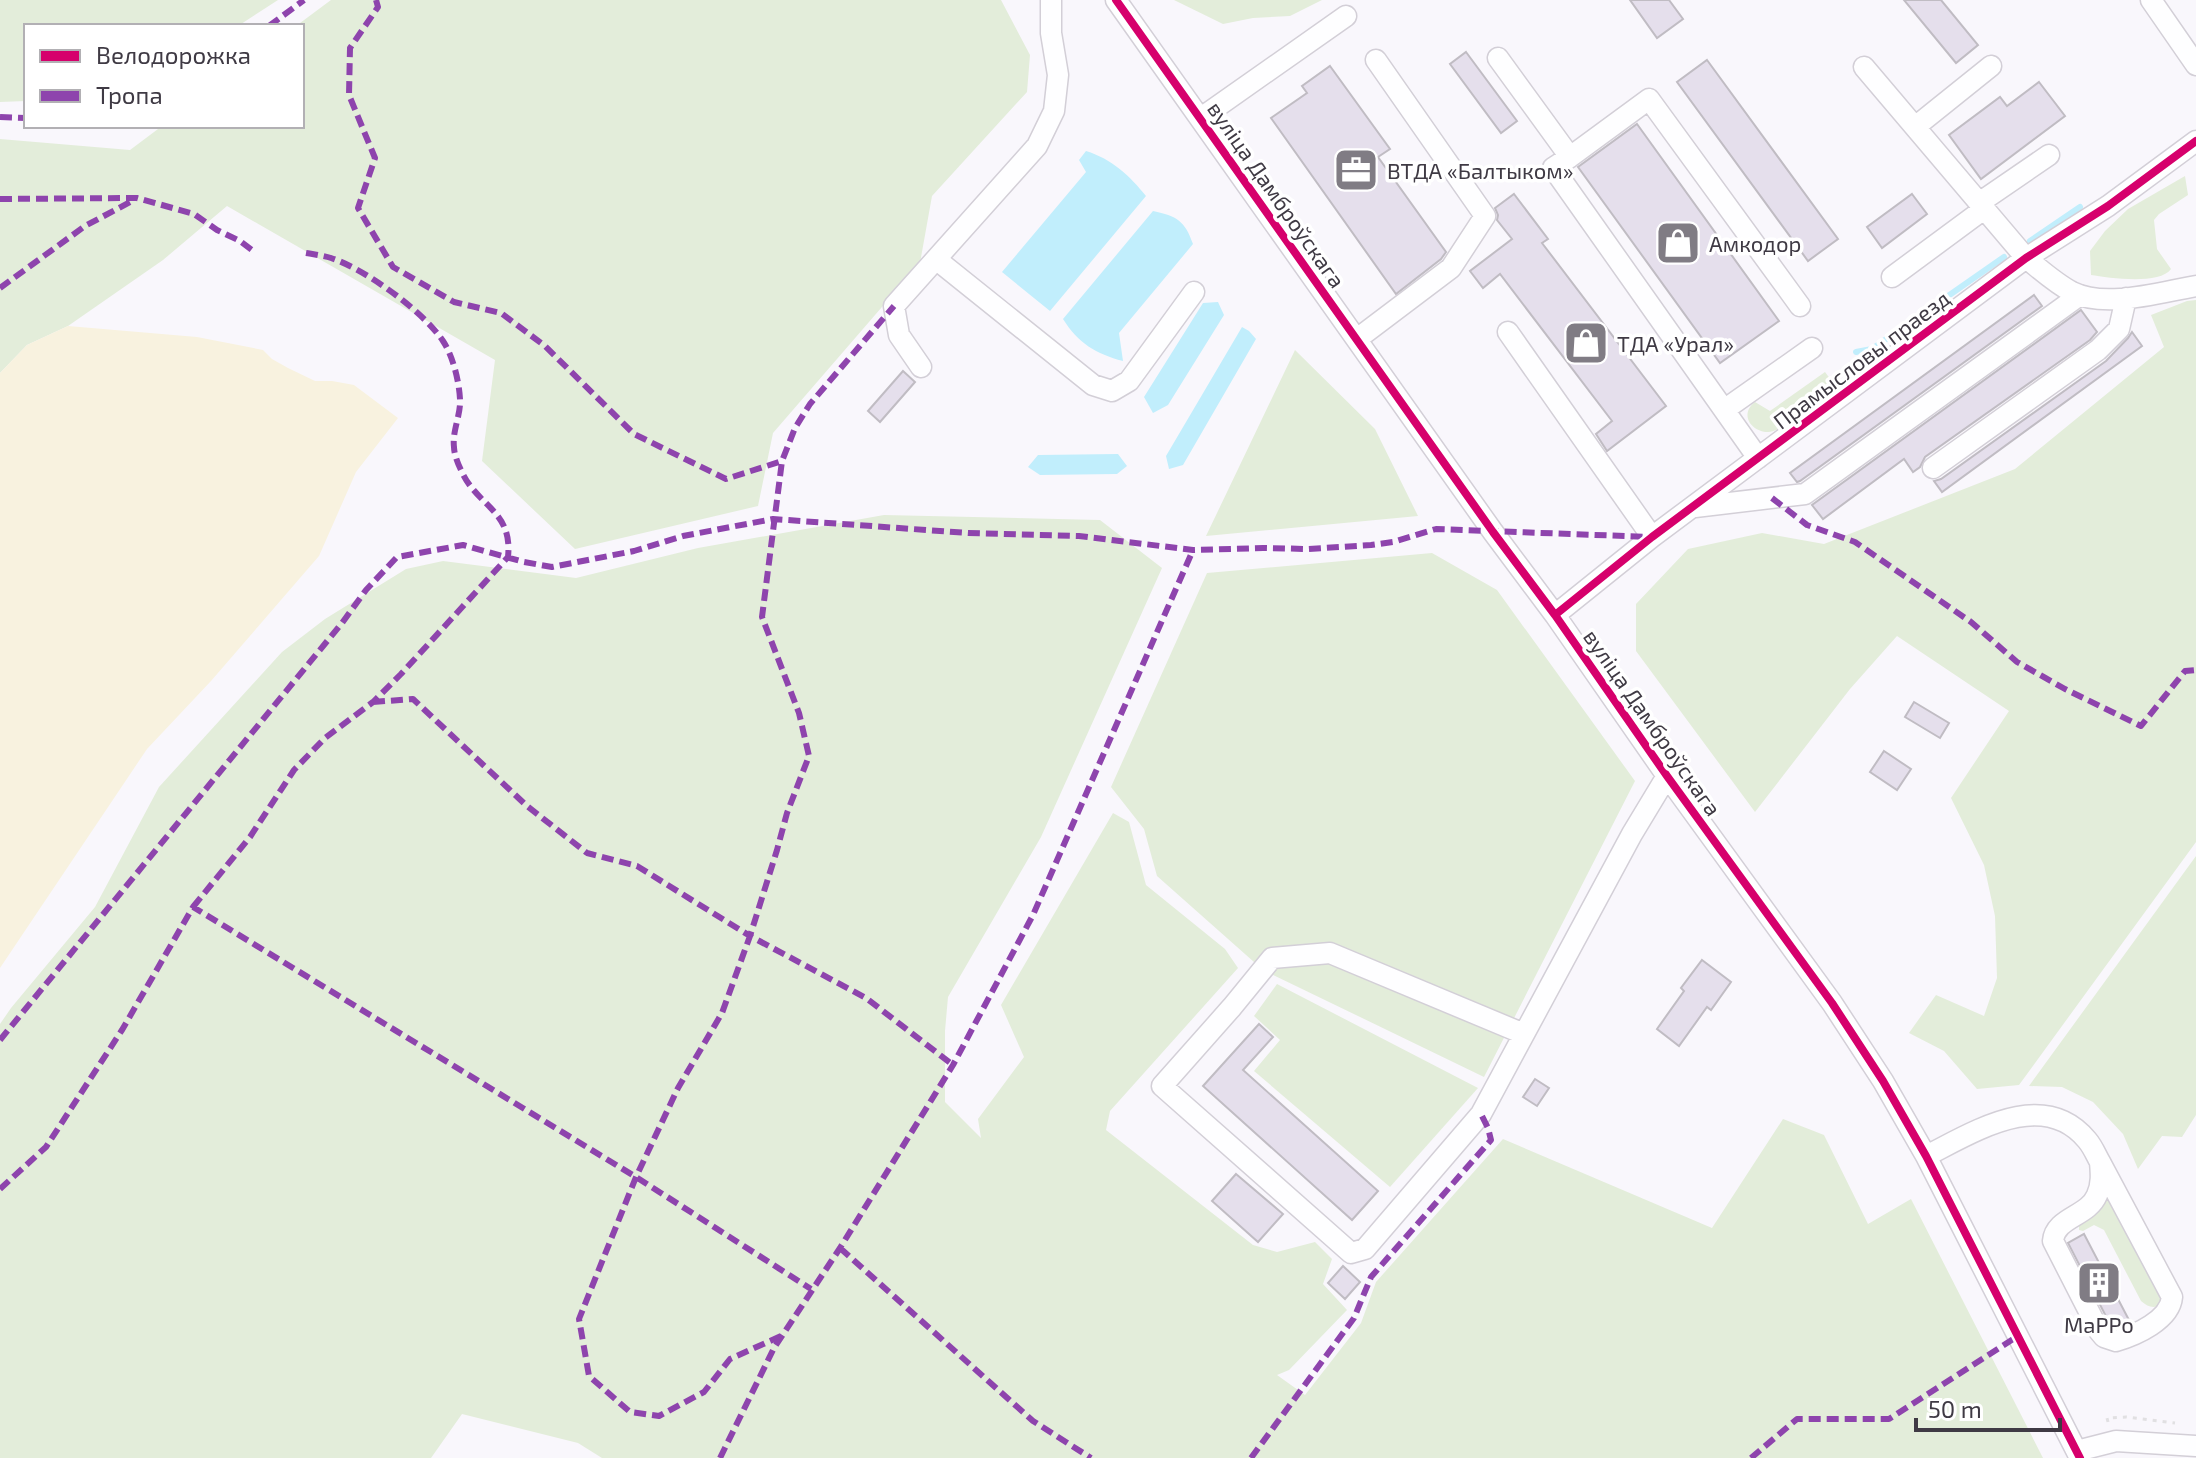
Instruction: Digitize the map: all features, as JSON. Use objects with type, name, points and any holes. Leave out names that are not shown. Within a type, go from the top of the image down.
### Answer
[{"type":"street","points":[[921,367],[899,335],[894,306],[1037,146],[1054,111],[1058,75],[1051,33],[1051,0]]},
{"type":"street","name":"вуліца Дамброўскага","points":[[1116,0],[1667,776],[1832,1003],[1883,1081],[1926,1156],[2078,1454]]},
{"type":"street","points":[[2151,0],[2196,65]]},
{"type":"street","points":[[1201,118],[1346,16]]},
{"type":"street","points":[[1498,58],[1570,157]]},
{"type":"street","points":[[1357,339],[1451,268],[1485,216],[1376,60]]},
{"type":"street","points":[[1915,127],[1991,66]]},
{"type":"street","points":[[1864,67],[2026,258],[2057,282],[2080,295],[2101,299],[2196,286]]},
{"type":"street","points":[[1758,458],[1553,168],[1649,99],[1800,306]]},
{"type":"street","name":"Прамысловы праезд","points":[[1555,615],[1652,537],[2026,258],[2108,206],[2196,141]]},
{"type":"street","points":[[1892,277],[2049,155]]},
{"type":"street","points":[[937,260],[1093,385],[1112,391],[1129,381],[1194,292]]},
{"type":"street","points":[[1691,508],[1805,494],[2080,295]]},
{"type":"street","points":[[1933,468],[2098,350],[2119,329],[2126,298]]},
{"type":"street","points":[[1508,332],[1652,537]]},
{"type":"street","points":[[1724,410],[1812,348]]},
{"type":"street","points":[[1524,1034],[1330,953],[1272,958],[1162,1086],[1351,1253],[1365,1249],[1481,1114],[1632,834],[1667,776]]},
{"type":"street","points":[[1926,1156],[1997,1123],[2036,1115],[2052,1118],[2074,1129],[2089,1142],[2100,1162],[2172,1297],[2171,1306],[2161,1317],[2116,1341],[2104,1337],[2099,1331],[2053,1241],[2055,1232],[2062,1224],[2093,1204],[2099,1193],[2100,1162]]},
{"type":"street","points":[[2078,1454],[2116,1441],[2160,1450],[2196,1446]]},
{"type":"green space","points":[[0,0],[278,0],[241,24],[24,24],[24,101],[0,102]]},
{"type":"green space","points":[[331,0],[1001,0],[1030,55],[1027,92],[932,196],[920,263],[773,433],[758,506],[575,549],[482,461],[495,360],[227,206],[163,260],[68,326],[27,345],[0,373],[0,139],[130,150],[159,128],[304,128],[304,24],[299,24]]},
{"type":"green space","points":[[1174,0],[1322,0],[1290,16],[1253,18],[1223,24]]},
{"type":"green space","points":[[2185,176],[2188,195],[2154,220],[2157,249],[2171,269],[2165,274],[2146,279],[2091,275],[2090,251],[2105,231],[2128,209]]},
{"type":"green space","points":[[2196,300],[2196,842],[2019,1085],[1977,1089],[1944,1051],[1909,1033],[1936,995],[1984,1016],[1997,978],[1995,916],[1984,865],[1951,798],[2009,711],[1897,636],[1850,689],[1755,812],[1636,651],[1636,604],[1688,549],[1762,533],[1824,544],[2015,469],[2164,347],[2151,315]]},
{"type":"green space","points":[[1295,350],[1375,429],[1418,516],[1206,536]]},
{"type":"green space","points":[[1825,372],[1831,380],[1823,395],[1793,420],[1768,432],[1757,429],[1749,422],[1748,412],[1755,402],[1770,411]]},
{"type":"green space","points":[[884,515],[1100,520],[1162,568],[1041,837],[948,997],[945,1102],[981,1138],[978,1119],[1024,1057],[1001,1005],[1113,813],[1129,822],[1146,885],[1225,949],[1238,968],[1110,1111],[1106,1130],[1253,1245],[1277,1252],[1315,1242],[1332,1259],[1323,1284],[1347,1310],[1289,1370],[1277,1375],[1305,1395],[1361,1323],[1376,1282],[1503,1139],[1712,1228],[1783,1119],[1824,1135],[1868,1224],[1911,1199],[2043,1458],[602,1458],[578,1443],[462,1414],[431,1458],[0,1458],[0,1024],[95,907],[159,787],[282,652],[325,619],[406,569],[443,561],[576,578],[698,548]]},
{"type":"green space","points":[[1432,553],[1497,590],[1635,781],[1484,1077],[1263,970],[1157,876],[1144,829],[1111,787],[1207,573]]},
{"type":"green space","points":[[2196,856],[2196,1115],[2182,1137],[2162,1136],[2138,1169],[2123,1134],[2093,1102],[2062,1087],[2029,1086]]},
{"type":"green space","points":[[1277,984],[1478,1088],[1390,1187],[1254,1071],[1280,1040],[1254,1016]]},
{"type":"green space","points":[[2106,1193],[2163,1303],[2160,1305],[2152,1307],[2141,1301],[2104,1230],[2094,1225],[2079,1230],[2079,1224],[2097,1212]]},
{"type":"sand","points":[[68,326],[197,337],[263,350],[272,359],[315,381],[354,385],[398,418],[356,472],[319,556],[211,681],[147,749],[0,968],[0,373],[27,345]]},
{"type":"water","points":[[1086,151],[1120,169],[1146,196],[1050,311],[1002,272],[1086,172],[1079,160]]},
{"type":"water","points":[[1153,211],[1179,221],[1193,244],[1119,333],[1123,361],[1088,346],[1063,319]]},
{"type":"water","points":[[1218,302],[1224,315],[1168,405],[1153,413],[1144,397],[1203,303]]},
{"type":"water","points":[[1242,327],[1256,339],[1183,465],[1169,469],[1166,456]]},
{"type":"water","points":[[1118,454],[1127,466],[1117,474],[1040,475],[1028,467],[1038,455]]},
{"type":"building","points":[[1630,0],[1669,0],[1683,19],[1657,38]]},
{"type":"building","points":[[1904,0],[1941,0],[1978,45],[1956,63]]},
{"type":"building","points":[[1466,52],[1517,121],[1501,133],[1450,64]]},
{"type":"building","points":[[1707,60],[1838,239],[1808,261],[1677,82]]},
{"type":"building","points":[[1330,66],[1390,149],[1378,157],[1446,252],[1396,294],[1271,118],[1307,93],[1302,86]]},
{"type":"building","points":[[2039,82],[2065,116],[1981,179],[1949,135],[2000,97],[2007,106]]},
{"type":"building","name":"Амкодор","points":[[1637,124],[1779,321],[1720,363],[1578,167]]},
{"type":"building","name":"ТДА «Урал»","points":[[1514,194],[1548,239],[1542,243],[1666,406],[1607,451],[1596,434],[1612,421],[1500,274],[1483,288],[1470,271],[1512,239],[1497,220],[1495,208]]},
{"type":"building","points":[[1912,194],[1927,214],[1882,248],[1867,227]]},
{"type":"building","points":[[2034,295],[2042,306],[1800,481],[1797,482],[1790,473]]},
{"type":"building","points":[[2081,310],[2097,332],[2090,340],[1925,457],[1920,467],[1913,472],[1904,459],[1823,519],[1812,505]]},
{"type":"building","points":[[2132,332],[2142,346],[1942,492],[1934,481],[2106,361]]},
{"type":"building","points":[[903,371],[915,382],[880,422],[868,411]]},
{"type":"building","points":[[1914,702],[1949,723],[1940,738],[1905,717]]},
{"type":"building","points":[[1884,751],[1911,769],[1897,790],[1870,772]]},
{"type":"building","points":[[1702,960],[1731,982],[1711,1010],[1707,1007],[1679,1046],[1657,1029]]},
{"type":"building","points":[[1259,1024],[1273,1037],[1243,1070],[1378,1191],[1352,1220],[1203,1086]]},
{"type":"building","points":[[1535,1079],[1549,1088],[1537,1106],[1523,1097]]},
{"type":"building","points":[[1236,1174],[1283,1214],[1258,1242],[1212,1201]]},
{"type":"building","name":"МаРРо","points":[[2084,1234],[2130,1322],[2116,1327],[2110,1324],[2068,1243]]},
{"type":"building","points":[[1343,1266],[1360,1282],[1345,1299],[1328,1283]]},
{"type":"waterway","points":[[2030,241],[2080,207]]},
{"type":"waterway","points":[[1856,352],[1872,349],[2004,257]]},
{"type":"marked path","points":[[272,24],[304,0]]},
{"type":"marked path","points":[[376,0],[378,7],[350,48],[349,95],[375,158],[358,208],[393,267],[454,302],[501,313],[545,346],[634,434],[726,479],[782,461]]},
{"type":"marked path","points":[[0,117],[24,118]]},
{"type":"marked path","points":[[0,199],[137,198],[194,214],[256,253]]},
{"type":"marked path","points":[[0,288],[85,226],[134,200]]},
{"type":"marked path","points":[[193,907],[250,837],[294,770],[325,738],[373,702],[508,557],[508,541],[500,519],[468,482],[455,456],[459,392],[453,361],[443,341],[408,304],[376,281],[345,263],[301,252]]},
{"type":"marked path","points":[[373,702],[413,699],[527,806],[587,853],[637,866],[750,936],[787,813],[809,756],[799,713],[762,617],[782,461],[795,428],[810,404],[894,306]]},
{"type":"marked path","points":[[1772,498],[1807,525],[1855,542],[1971,622],[2017,662],[2141,726],[2185,671],[2196,670]]},
{"type":"marked path","points":[[0,1040],[366,590],[397,557],[463,545],[552,567],[634,551],[683,536],[773,519],[968,533],[1079,536],[1193,550],[1371,545],[1436,529],[1651,537]]},
{"type":"marked path","points":[[720,1458],[774,1348],[953,1065],[1033,915],[1193,550]]},
{"type":"marked path","points":[[0,1189],[46,1147],[122,1030],[193,907],[636,1177],[811,1289]]},
{"type":"marked path","points":[[781,1336],[730,1359],[704,1392],[659,1416],[630,1412],[589,1376],[579,1319],[636,1177],[678,1088],[722,1013],[750,936],[866,998],[953,1065]]},
{"type":"marked path","points":[[1251,1458],[1354,1318],[1371,1277],[1491,1140],[1481,1114]]},
{"type":"marked path","points":[[840,1248],[1033,1421],[1091,1458]]},
{"type":"marked path","points":[[1751,1458],[1797,1419],[1889,1419],[2018,1336]]},
{"type":"cycle path","points":[[1116,0],[1667,776],[1832,1003],[1883,1081],[1926,1156],[2080,1458]]},
{"type":"cycle path","points":[[1555,615],[1652,537],[2026,258],[2108,206],[2196,141]]},
{"type":"place","name":"ВТДА «Балтыком»","points":[[1356,170]]},
{"type":"place","name":"Амкодор","points":[[1678,243]]},
{"type":"place","name":"ТДА «Урал»","points":[[1586,343]]},
{"type":"place","name":"МаРРо","points":[[2099,1283]]}]
